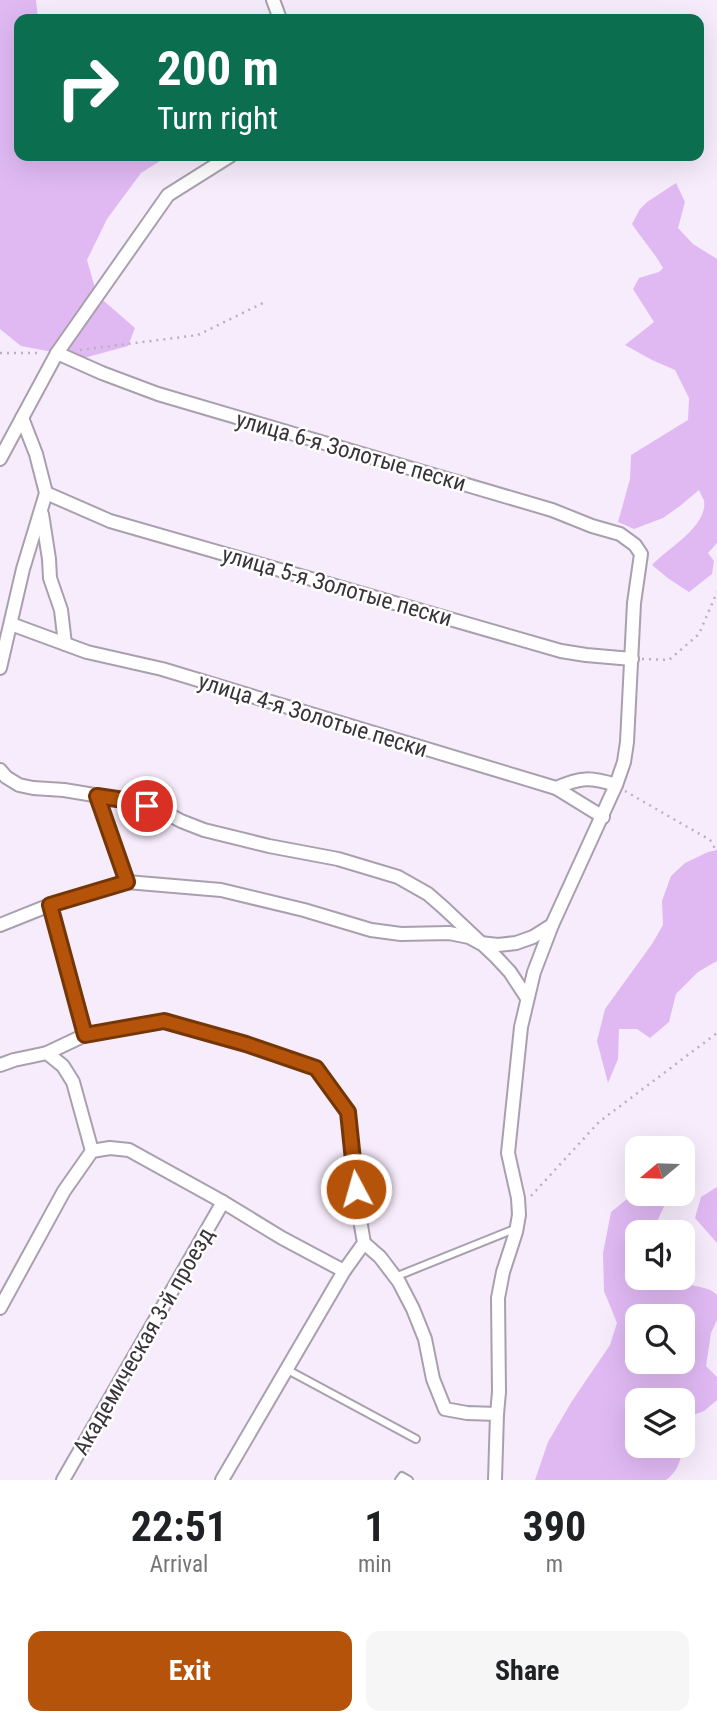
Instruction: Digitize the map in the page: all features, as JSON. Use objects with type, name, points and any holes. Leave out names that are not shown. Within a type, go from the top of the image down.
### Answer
[{"type":"street","points":[[0,459],[57,353],[168,195],[222,161]]},
{"type":"street","name":"улица 6-я Золотые пески","points":[[57,353],[108,376],[182,402],[552,510],[628,538],[641,554],[634,603],[632,659]]},
{"type":"street","points":[[0,668],[23,569],[47,494],[22,418]]},
{"type":"street","name":"улица 5-я Золотые пески","points":[[47,494],[110,521],[561,651],[632,659]]},
{"type":"street","points":[[42,509],[50,578],[61,610],[65,644]]},
{"type":"street","name":"улица 4-я Золотые пески","points":[[11,624],[87,652],[174,673],[556,788],[603,817]]},
{"type":"street","points":[[495,1480],[499,1392],[498,1298],[517,1228],[519,1210],[508,1153],[521,1027],[537,964],[552,925],[603,817],[624,762],[632,659]]},
{"type":"street","points":[[0,770],[19,785],[124,800],[147,806],[204,830],[269,846],[329,856],[398,877],[428,894],[444,908],[510,972],[527,998]]},
{"type":"street","points":[[556,788],[575,780],[589,779],[616,785]]},
{"type":"street","points":[[97,796],[127,882]]},
{"type":"street","points":[[0,925],[50,905],[127,882],[221,890],[371,930],[401,934],[449,933],[480,943],[498,945],[533,937],[552,925]]},
{"type":"street","points":[[50,905],[85,1035]]},
{"type":"street","points":[[0,1065],[47,1053],[85,1035],[164,1021],[246,1044],[316,1068],[348,1112],[364,1243],[380,1257],[395,1277],[413,1309],[425,1339],[433,1379],[445,1409],[497,1414]]},
{"type":"street","points":[[47,1053],[62,1066],[73,1082],[92,1151]]},
{"type":"street","points":[[0,1308],[64,1191],[92,1151],[110,1148],[129,1150],[282,1238],[344,1270]]},
{"type":"street","name":"Академическая 3-й проезд","points":[[62,1480],[223,1202]]},
{"type":"street","points":[[222,1480],[344,1270],[364,1243]]},
{"type":"lane","points":[[395,1277],[517,1228]]},
{"type":"lane","points":[[286,1369],[416,1440]]},
{"type":"lane","points":[[399,1480],[402,1476],[409,1480]]},
{"type":"path","points":[[0,353],[57,353],[198,335],[263,303]]},
{"type":"path","points":[[632,659],[669,660],[699,634],[717,592]]},
{"type":"path","points":[[616,785],[710,840],[717,852]]},
{"type":"path","points":[[519,1210],[599,1122],[717,1033]]},
{"type":"shaded area","points":[[0,0],[36,0],[37,14],[14,14],[14,161],[160,161],[141,173],[107,219],[87,260],[97,295],[135,328],[128,346],[84,358],[21,346],[0,329]]},
{"type":"shaded area","points":[[676,183],[685,202],[678,228],[693,244],[717,259],[717,543],[708,553],[714,561],[712,574],[689,592],[652,565],[700,519],[704,501],[699,490],[663,518],[634,529],[618,522],[630,479],[631,455],[688,420],[689,398],[675,370],[625,345],[654,322],[633,289],[639,278],[659,272],[663,268],[632,224],[647,202]]},
{"type":"shaded area","points":[[717,850],[717,961],[698,972],[676,994],[669,1022],[650,1038],[637,1029],[619,1029],[618,1059],[608,1083],[597,1041],[605,1009],[663,925],[662,901],[671,876],[685,863]]},
{"type":"shaded area","points":[[717,1187],[717,1243],[695,1218],[701,1197]]},
{"type":"shaded area","points":[[625,1201],[625,1206],[664,1206],[658,1220],[625,1220],[625,1290],[695,1290],[695,1286],[708,1289],[717,1295],[717,1320],[711,1333],[706,1366],[717,1377],[717,1400],[704,1411],[695,1414],[695,1388],[625,1388],[625,1458],[680,1458],[673,1473],[666,1480],[535,1480],[548,1442],[610,1345],[617,1323],[604,1291],[603,1253],[611,1212]]},
{"type":"route","points":[[147,806],[97,796],[127,882],[50,905],[85,1035],[164,1021],[246,1044],[316,1068],[348,1112],[356,1189]]}]
